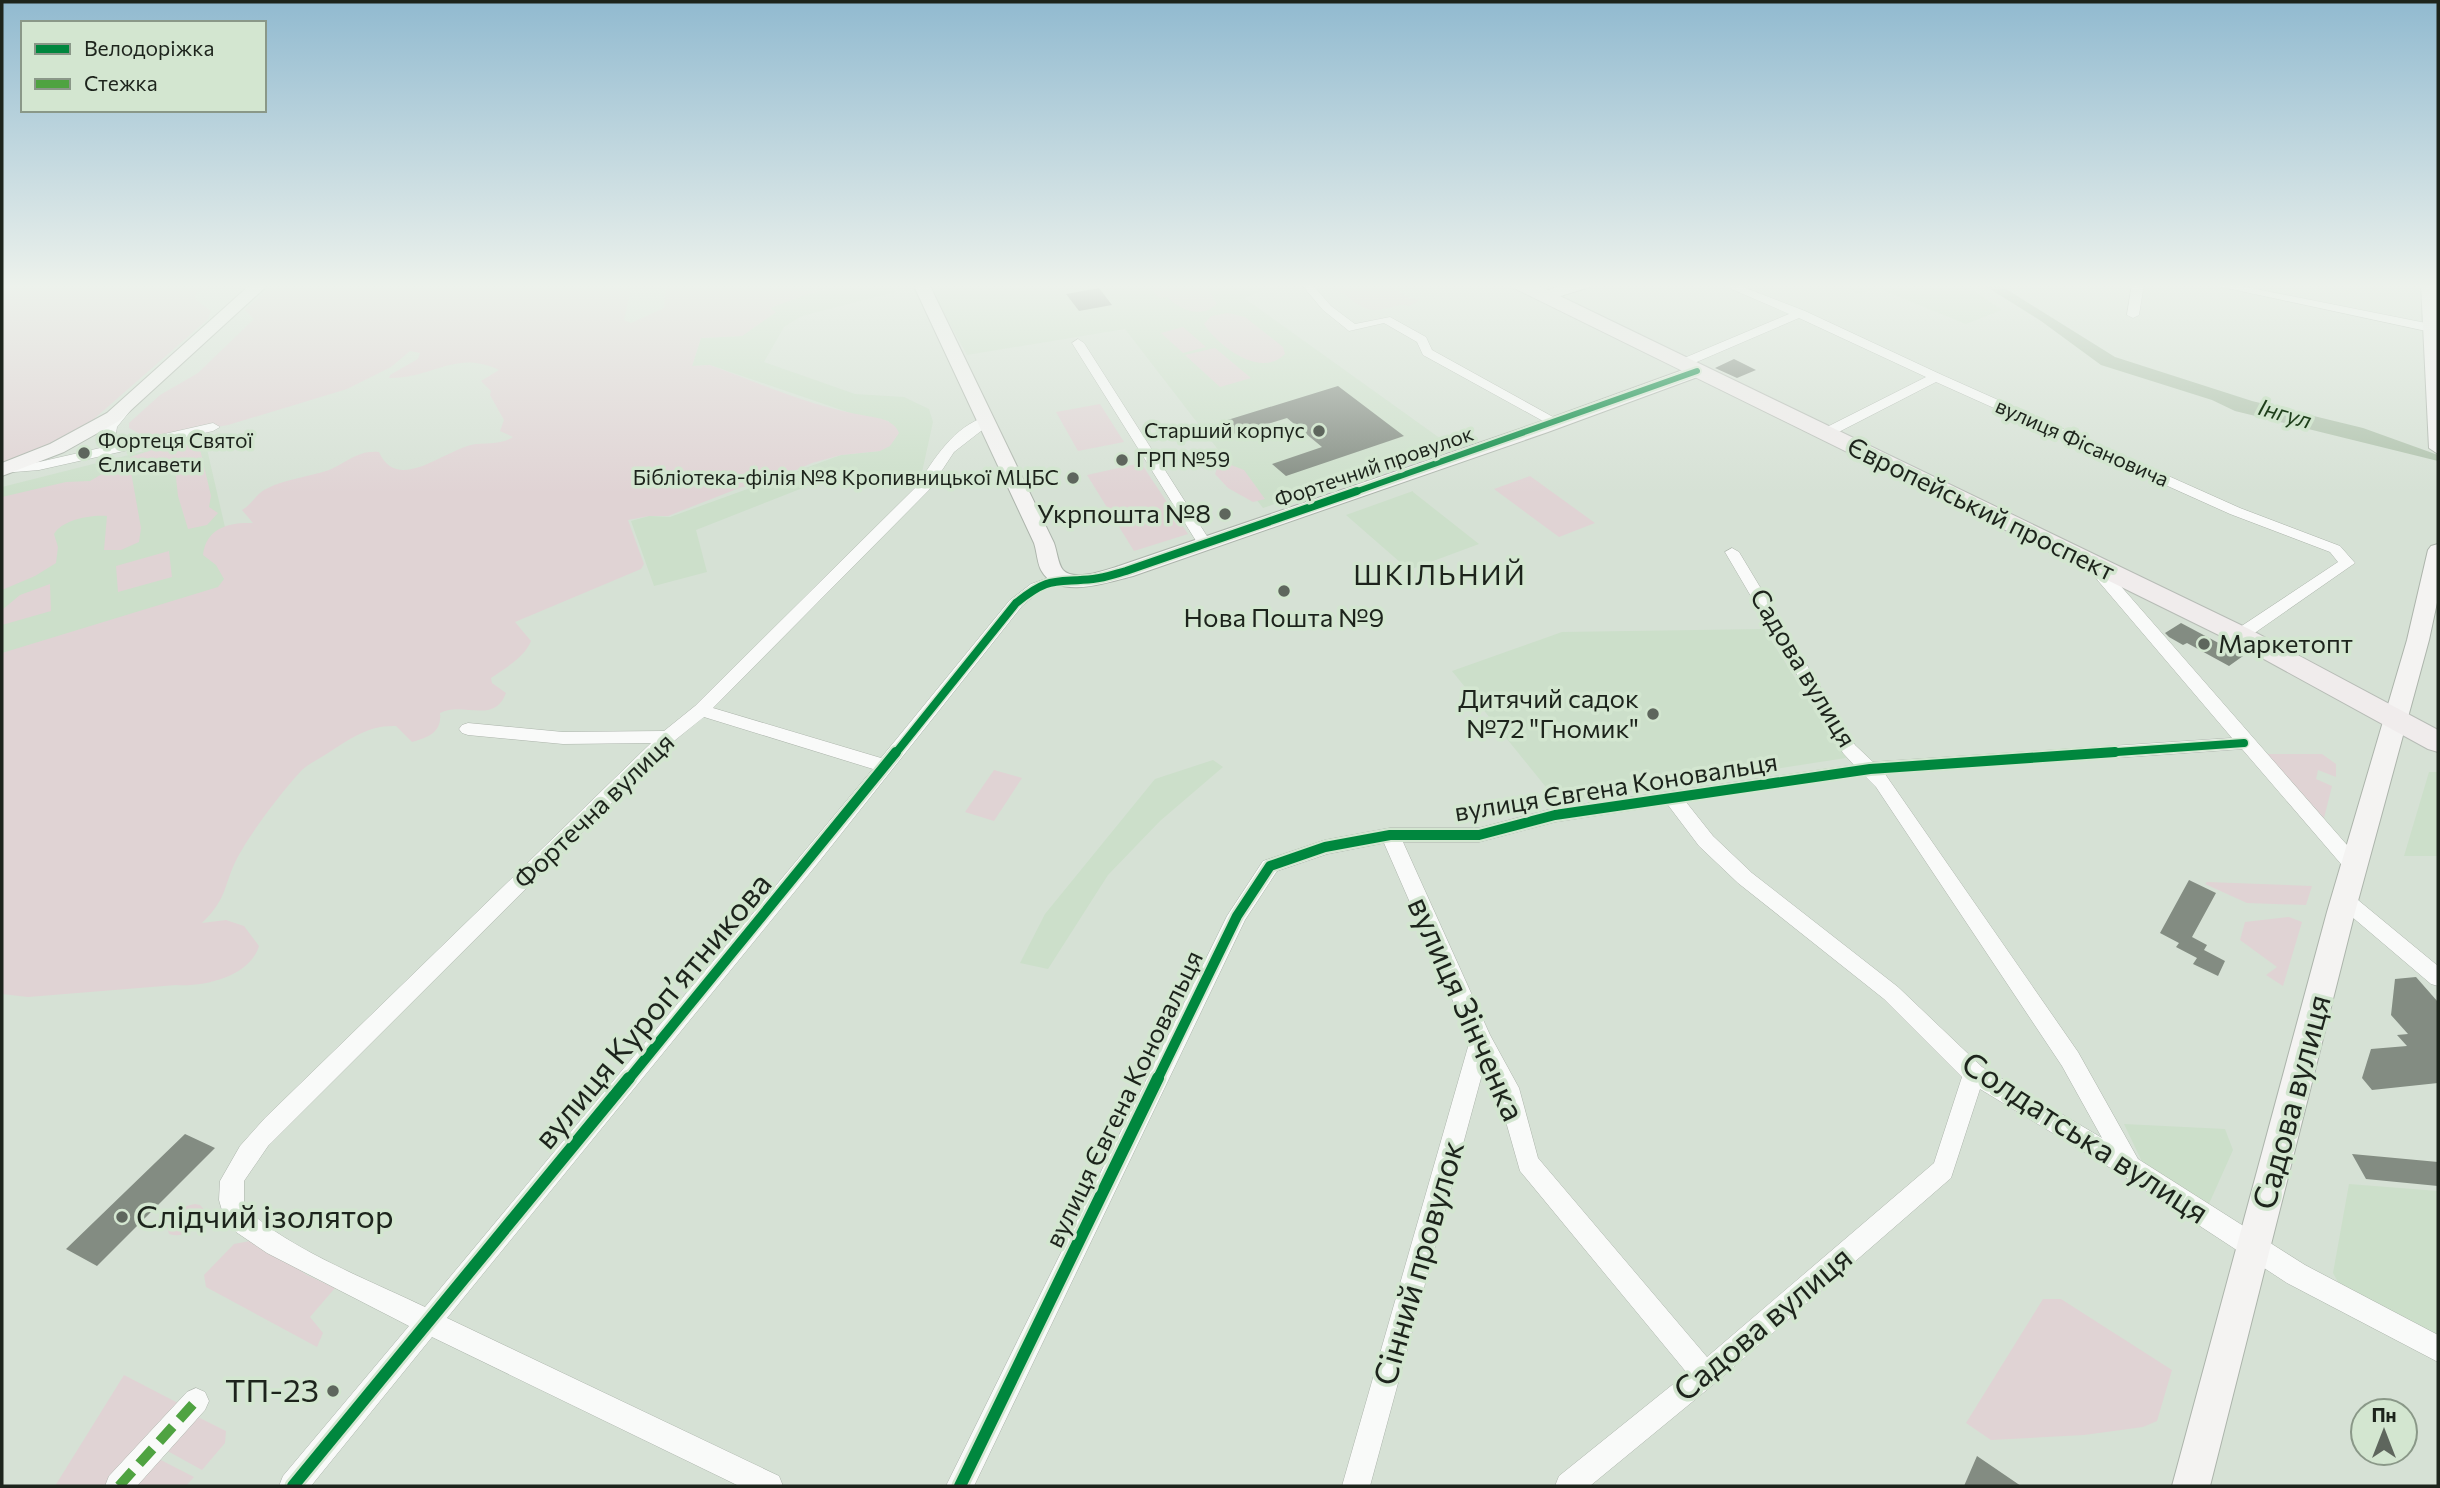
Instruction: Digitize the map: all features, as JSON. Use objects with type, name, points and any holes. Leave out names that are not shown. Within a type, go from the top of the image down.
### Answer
[{"type":"main road","points":[[3,470],[83,436],[129,405],[185,353]]},
{"type":"main road","points":[[953,353],[1044,543],[1053,572],[1059,579]]},
{"type":"main road","name":"Європейський проспект","points":[[1660,353],[2240,635],[2438,743]]},
{"type":"main road","points":[[2433,353],[2438,448]]},
{"type":"main road","name":"Фортечний провулок","points":[[1059,579],[1095,579],[1205,544],[1556,423],[1689,368]]},
{"type":"main road","name":"Садова вулиця","points":[[2191,1486],[2354,866],[2418,640],[2438,550]]},
{"type":"street","points":[[1084,353],[1205,544]]},
{"type":"street","points":[[1430,353],[1556,423]]},
{"type":"street","name":"Фортечний провулок","points":[[1689,368],[1719,353]]},
{"type":"street","name":"вулиця Фісановича","points":[[1886,353],[2235,511],[2335,550],[2347,563],[2240,635]]},
{"type":"street","points":[[1824,434],[1936,377]]},
{"type":"street","points":[[129,405],[111,426],[108,440],[116,445],[133,445]]},
{"type":"street","name":"Фортечна вулиця","points":[[427,1322],[262,1236],[234,1215],[230,1195],[232,1179],[254,1147],[668,737],[701,710],[924,487],[939,458],[967,431],[985,421]]},
{"type":"street","points":[[3,470],[39,466],[213,427]]},
{"type":"street","name":"Садова вулиця","points":[[1732,552],[1849,750],[1870,769],[2070,1059],[2130,1167]]},
{"type":"street","points":[[2093,563],[2244,743],[2354,866]]},
{"type":"street","name":"вулиця Куропʼятникова","points":[[293,1486],[1016,603],[1036,587],[1059,579]]},
{"type":"street","points":[[701,710],[885,766]]},
{"type":"street","points":[[468,729],[563,738],[668,737]]},
{"type":"street","name":"вулиця Євгена Коновальця","points":[[960,1486],[1244,906],[1270,866],[1325,847],[1390,835],[1479,835],[1555,815],[1870,769],[2244,743]]},
{"type":"street","name":"Солдатська вулиця","points":[[1672,797],[1706,842],[1745,878],[1891,993],[1974,1074],[2130,1167],[2296,1273],[2438,1349]]},
{"type":"street","name":"вулиця Зінченка","points":[[1390,835],[1482,1040],[1508,1088],[1528,1163],[1705,1375]]},
{"type":"street","points":[[2345,900],[2438,978]]},
{"type":"street","name":"Сінний провулок","points":[[1356,1486],[1482,1040]]},
{"type":"street","name":"Садова вулиця","points":[[1569,1486],[1705,1375],[1943,1170],[1974,1074]]},
{"type":"street","points":[[427,1322],[769,1486]]},
{"type":"street","points":[[119,1486],[196,1401]]},
{"type":"shaded area","points":[[2,353],[169,353],[87,425],[44,448],[2,463]]},
{"type":"shaded area","points":[[218,353],[407,353],[391,367],[347,389],[228,425],[158,437],[144,436],[129,428],[129,423],[160,395],[198,373]]},
{"type":"shaded area","points":[[420,353],[696,353],[692,366],[710,365],[807,401],[881,419],[894,425],[899,433],[890,446],[880,451],[841,455],[812,463],[762,485],[742,487],[668,516],[628,520],[644,564],[641,569],[515,622],[531,641],[519,658],[491,678],[492,683],[506,693],[501,703],[486,710],[458,709],[440,713],[437,729],[412,742],[396,726],[368,730],[304,768],[253,832],[235,863],[222,897],[202,923],[226,920],[244,926],[259,946],[254,956],[236,972],[225,978],[200,984],[28,997],[2,994],[2,653],[218,587],[224,579],[216,565],[203,555],[209,538],[220,528],[253,523],[242,510],[263,491],[273,486],[329,470],[364,453],[379,452],[387,464],[408,470],[471,445],[498,443],[513,437],[500,431],[504,420],[490,395],[491,391],[481,381],[499,370],[484,364],[470,363],[389,378],[418,359]]},
{"type":"shaded area","points":[[696,353],[769,353],[764,362],[855,394],[904,397],[929,409],[933,422],[922,472],[831,472],[828,478],[696,530],[707,572],[654,586],[631,521],[649,516],[670,517],[841,455],[880,451],[889,421],[853,414],[710,365],[692,366]]},
{"type":"shaded area","points":[[1144,353],[1321,353],[1448,444],[1263,508]]},
{"type":"shaded area","points":[[1222,353],[1251,378],[1220,387],[1185,355]]},
{"type":"shaded area","points":[[1235,353],[1285,354],[1275,361],[1264,363]]},
{"type":"shaded area","points":[[1100,404],[1124,442],[1078,451],[1056,412]]},
{"type":"shaded area","points":[[204,436],[239,588],[2,657],[2,487]]},
{"type":"shaded area","points":[[187,444],[200,449],[211,496],[209,507],[218,513],[207,525],[188,529],[178,496],[174,460],[151,463],[131,472],[141,528],[139,542],[121,550],[104,550],[107,516],[85,517],[70,522],[54,534],[58,547],[56,563],[35,576],[2,590],[2,497],[66,482],[90,481],[133,456],[165,446]]},
{"type":"shaded area","points":[[1141,463],[1188,534],[1134,551],[1087,475]]},
{"type":"shaded area","points":[[1226,463],[1244,470],[1265,499],[1253,502],[1228,488],[1215,474],[1218,466]]},
{"type":"shaded area","points":[[1530,476],[1595,523],[1559,537],[1494,489]]},
{"type":"shaded area","points":[[1413,491],[1479,544],[1409,570],[1346,515]]},
{"type":"shaded area","points":[[169,551],[172,577],[118,592],[116,566]]},
{"type":"shaded area","points":[[50,584],[51,611],[2,625],[2,610],[20,595]]},
{"type":"shaded area","name":"Дитячий садок №72 \"Гномик\"","points":[[1764,629],[1846,758],[1558,802],[1452,671],[1562,632]]},
{"type":"shaded area","points":[[2265,754],[2322,754],[2336,764],[2336,777],[2318,770],[2316,779],[2332,786],[2324,818]]},
{"type":"shaded area","points":[[1213,760],[1223,767],[1160,821],[1108,875],[1048,969],[1020,963],[1045,914],[1155,779]]},
{"type":"shaded area","points":[[994,770],[1022,778],[994,821],[965,812]]},
{"type":"shaded area","points":[[2429,772],[2438,772],[2438,856],[2404,856]]},
{"type":"shaded area","points":[[2205,884],[2312,886],[2306,905],[2247,903]]},
{"type":"shaded area","points":[[2289,917],[2302,922],[2283,986],[2266,975],[2277,967],[2240,940],[2245,922]]},
{"type":"shaded area","points":[[2124,1124],[2225,1129],[2233,1150],[2208,1206],[2145,1168]]},
{"type":"shaded area","points":[[2349,1184],[2438,1191],[2438,1338],[2342,1289],[2333,1273]]},
{"type":"shaded area","points":[[195,1204],[205,1211],[197,1227],[181,1235],[169,1234],[167,1226],[174,1214],[181,1208]]},
{"type":"shaded area","points":[[255,1240],[307,1275],[335,1288],[310,1317],[323,1333],[317,1347],[206,1287],[204,1275],[234,1244]]},
{"type":"shaded area","points":[[2043,1299],[2061,1299],[2172,1370],[2157,1421],[2143,1427],[2084,1435],[1991,1440],[1966,1423]]},
{"type":"shaded area","points":[[124,1375],[178,1403],[177,1415],[112,1486],[55,1486]]},
{"type":"shaded area","points":[[196,1416],[226,1431],[225,1443],[202,1470],[162,1448]]},
{"type":"shaded area","points":[[155,1457],[194,1477],[186,1486],[129,1486]]},
{"type":"water","name":"Інгул","points":[[2085,353],[2109,353],[2252,401],[2363,428],[2438,455],[2438,461],[2235,411],[2212,400],[2101,365]]},
{"type":"building","points":[[1734,359],[1756,370],[1737,378],[1715,368]]},
{"type":"building","name":"Старший корпус","points":[[1338,386],[1404,436],[1286,476],[1272,464],[1322,447],[1287,418],[1235,434],[1221,422]]},
{"type":"building","name":"Маркетопт","points":[[2181,623],[2243,656],[2229,666],[2187,643],[2183,645],[2165,633]]},
{"type":"building","points":[[2189,880],[2216,893],[2192,937],[2207,945],[2204,950],[2225,961],[2218,976],[2193,964],[2197,958],[2176,947],[2179,943],[2160,933]]},
{"type":"building","points":[[2416,977],[2438,1002],[2438,1083],[2372,1090],[2362,1078],[2371,1049],[2407,1046],[2397,1035],[2408,1034],[2391,1015],[2395,979]]},
{"type":"building","name":"Слідчий ізолятор","points":[[185,1134],[215,1148],[97,1266],[66,1249]]},
{"type":"building","points":[[2352,1154],[2438,1162],[2438,1186],[2366,1179]]},
{"type":"building","points":[[1977,1456],[2021,1486],[1964,1486]]},
{"type":"marked path","points":[[119,1486],[196,1401]]},
{"type":"cycle path","points":[[293,1486],[811,858],[1016,603],[1036,587],[1059,579],[1095,579],[1126,571],[1541,428],[1697,371]]},
{"type":"cycle path","points":[[960,1486],[1237,916],[1270,866],[1325,847],[1390,835],[1479,835],[1555,815],[1870,769],[2244,743]]},
{"type":"place","name":"Старший корпус","points":[[1319,431]]},
{"type":"place","name":"Фортеця Святої Єлисавети","points":[[84,453]]},
{"type":"place","name":"ГРП №59","points":[[1122,460]]},
{"type":"place","name":"Бібліотека-філія №8 Кропивницької МЦБС","points":[[1073,478]]},
{"type":"place","name":"Укрпошта №8","points":[[1225,514]]},
{"type":"place","name":"Нова Пошта №9","points":[[1284,591]]},
{"type":"place","name":"Маркетопт","points":[[2204,644]]},
{"type":"place","name":"Дитячий садок №72 \"Гномик\"","points":[[1653,714]]},
{"type":"place","name":"Слідчий ізолятор","points":[[122,1217]]},
{"type":"place","name":"ТП-23","points":[[333,1391]]},
{"type":"district","name":"ШКІЛЬНИЙ","points":[[1440,575]]}]
